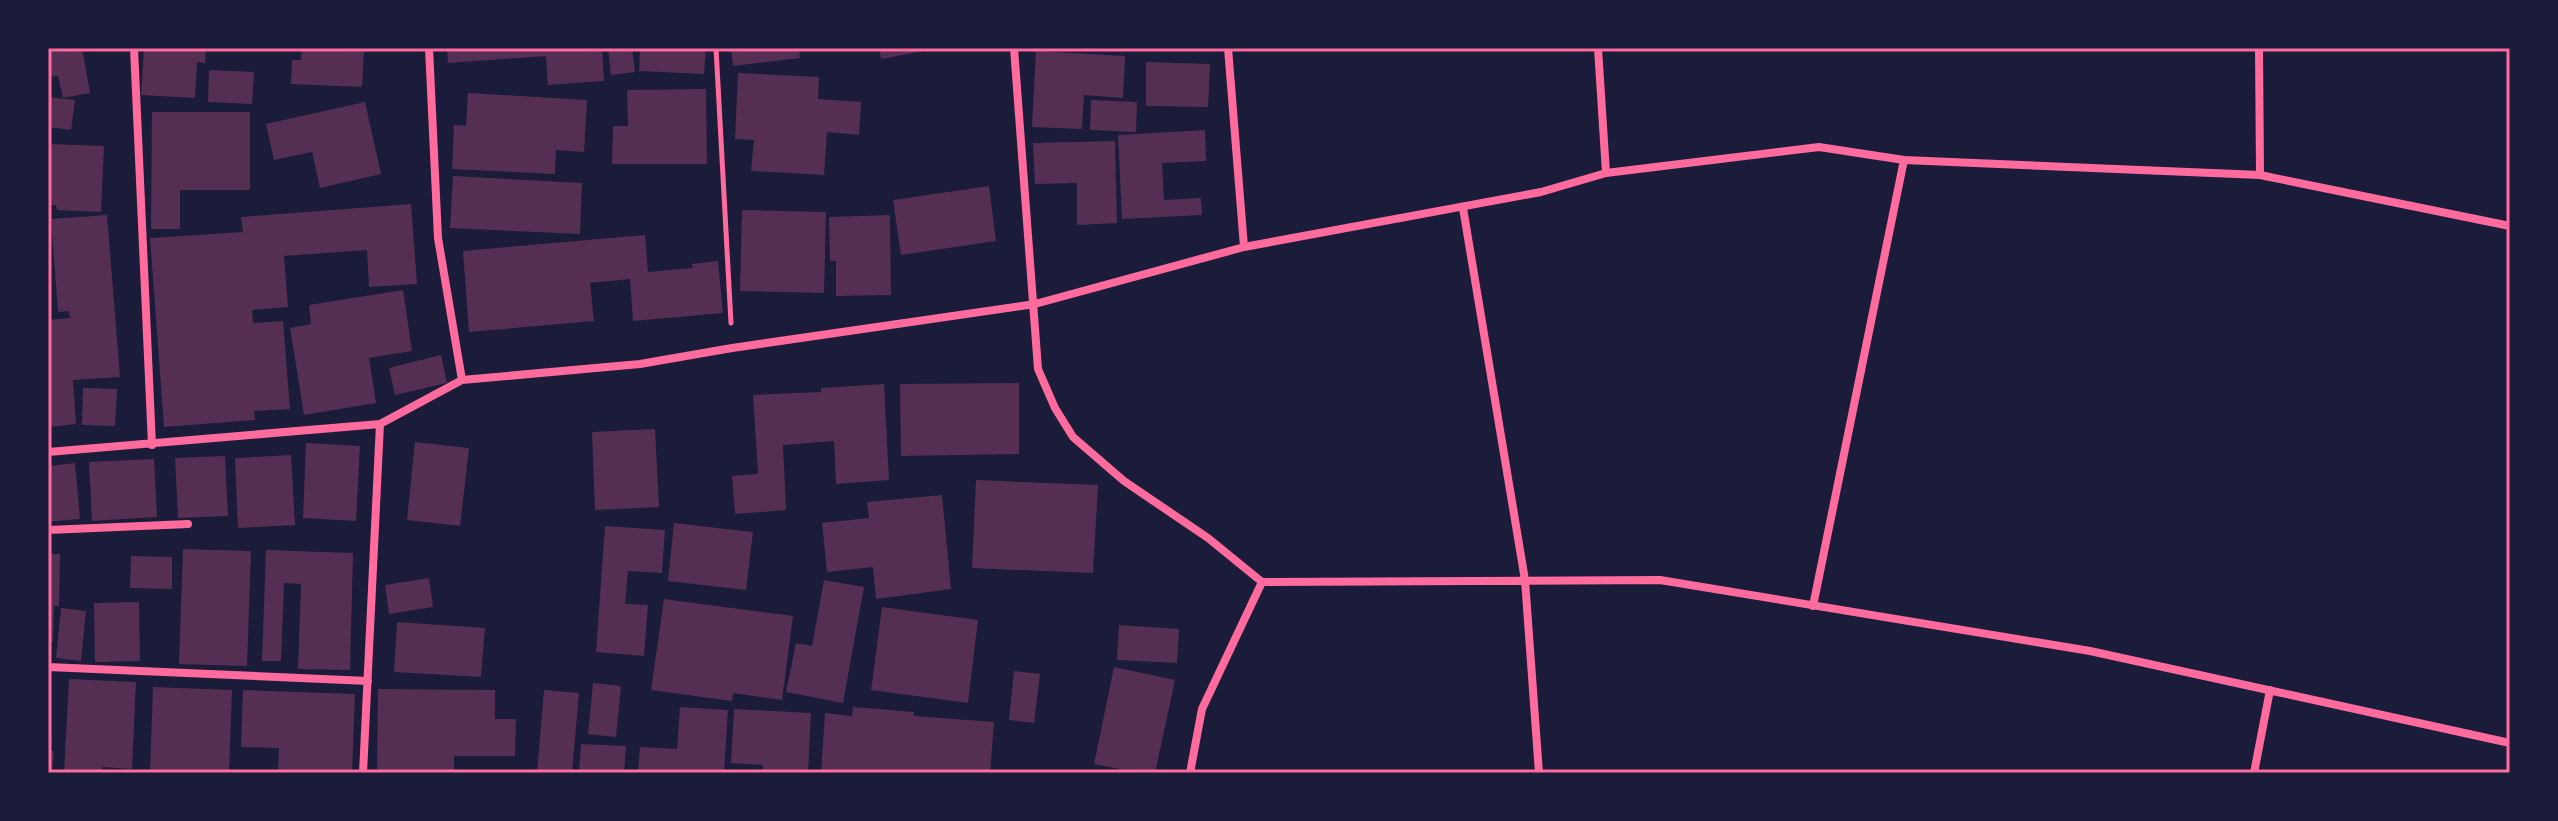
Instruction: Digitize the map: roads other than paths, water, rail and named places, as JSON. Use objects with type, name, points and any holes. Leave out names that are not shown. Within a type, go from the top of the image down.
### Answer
[{"type":"street","points":[[134,48],[152,445]]},
{"type":"street","points":[[429,48],[438,238],[462,380]]},
{"type":"street","points":[[1014,48],[1038,369],[1055,408],[1073,437],[1124,481],[1208,538],[1262,582],[1660,580],[2090,651],[2510,743]]},
{"type":"street","points":[[1228,48],[1244,247]]},
{"type":"street","points":[[1598,48],[1606,173]]},
{"type":"street","points":[[2259,48],[2260,175]]},
{"type":"street","points":[[48,452],[380,424],[462,380],[640,364],[1035,304],[1244,247],[1463,208],[1541,192],[1606,173],[1819,147],[1904,160],[2260,175],[2510,226]]},
{"type":"street","points":[[1813,606],[1904,160]]},
{"type":"street","points":[[1463,208],[1525,580],[1539,773]]},
{"type":"street","points":[[363,773],[380,424]]},
{"type":"street","points":[[48,530],[188,524]]},
{"type":"street","points":[[1190,773],[1202,709],[1262,582]]},
{"type":"street","points":[[48,667],[368,681]]},
{"type":"street","points":[[2254,773],[2270,690]]}]
